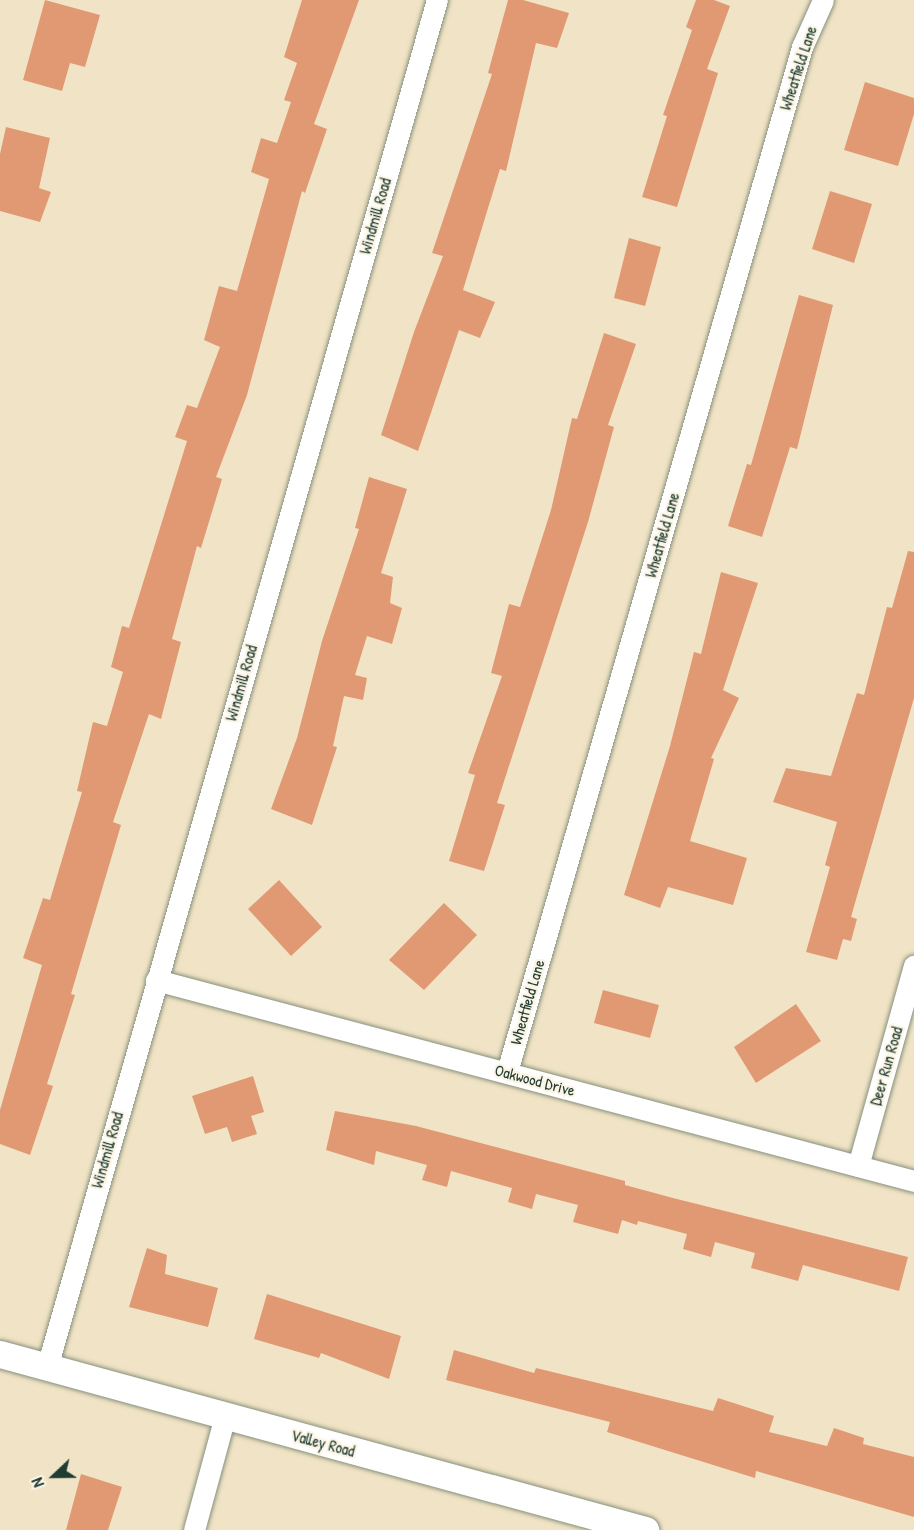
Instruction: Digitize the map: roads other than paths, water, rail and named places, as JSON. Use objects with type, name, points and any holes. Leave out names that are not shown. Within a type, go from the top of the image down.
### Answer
[{"type":"street","name":"Windmill Road","points":[[47,1367],[437,0]]},
{"type":"street","name":"Wheatfield Lane","points":[[507,1072],[802,47],[823,0]]},
{"type":"street","name":"Deer Run Road","points":[[858,1166],[914,966]]},
{"type":"street","name":"Oakwood Drive","points":[[156,980],[914,1181]]},
{"type":"street","name":"Valley Road","points":[[0,1354],[645,1530]]},
{"type":"street","points":[[194,1530],[225,1416]]}]
